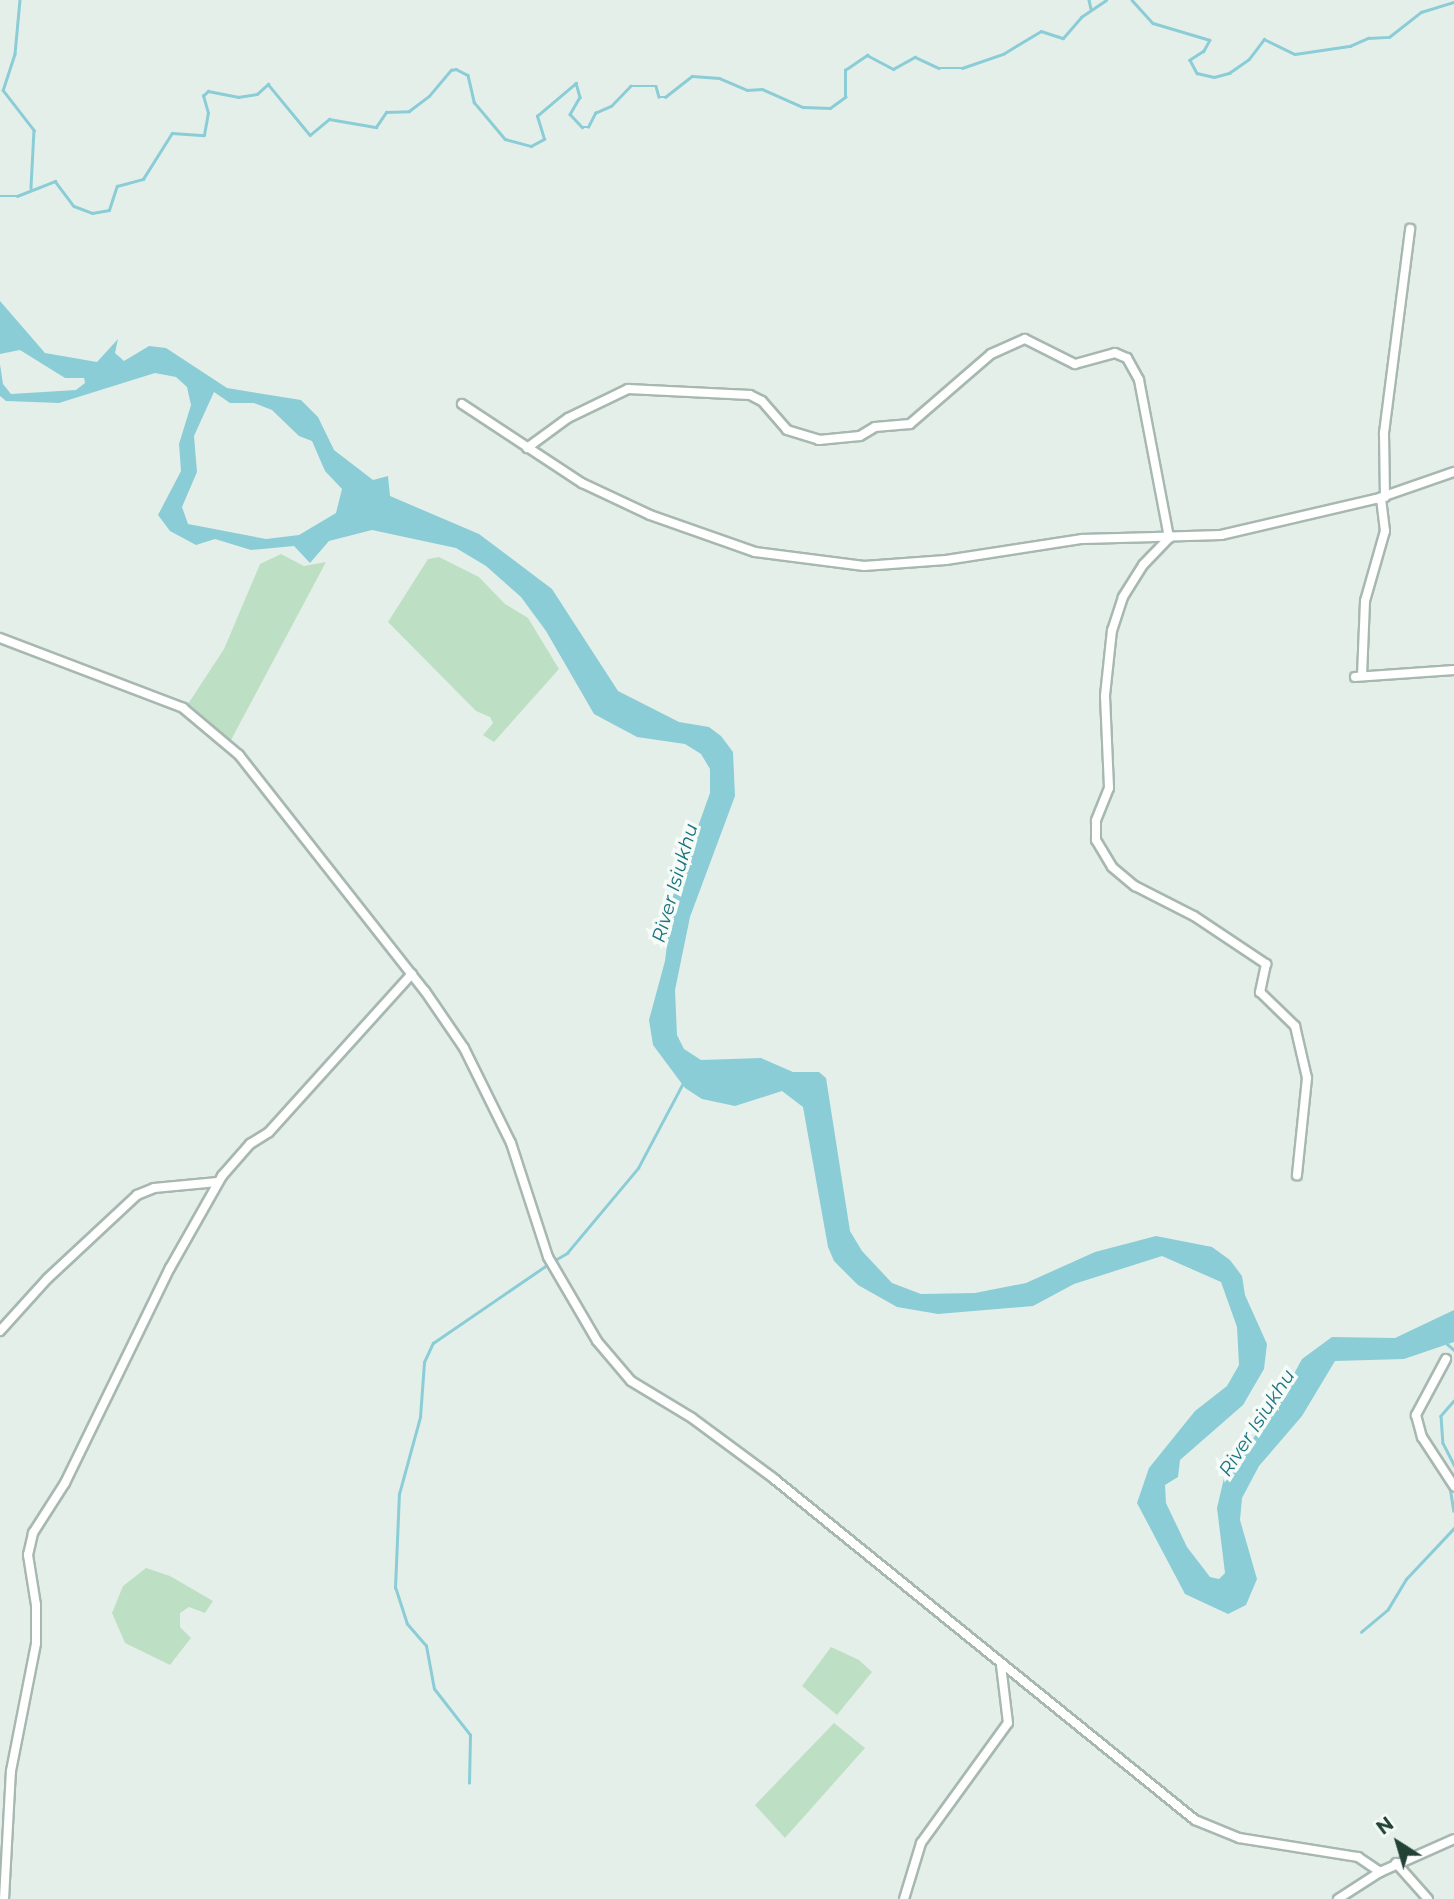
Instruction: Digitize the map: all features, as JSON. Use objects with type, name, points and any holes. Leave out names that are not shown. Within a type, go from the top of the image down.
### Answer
[{"type":"street","points":[[1410,229],[1384,433],[1385,531],[1365,601],[1359,676],[1454,670]]},
{"type":"street","points":[[527,448],[568,418],[635,388],[750,395],[762,401],[782,426],[801,437],[860,436],[875,427],[903,426],[919,419],[938,396],[993,353],[1030,339],[1075,363],[1115,353],[1131,362],[1142,392],[1169,538]]},
{"type":"street","points":[[462,404],[582,483],[650,515],[774,555],[864,566],[946,560],[1082,539],[1169,538],[1221,534],[1383,497],[1454,472]]},
{"type":"street","points":[[1169,538],[1150,555],[1130,585],[1112,630],[1105,696],[1109,788],[1096,821],[1096,840],[1112,867],[1135,886],[1194,916],[1266,964],[1260,992],[1295,1026],[1307,1078],[1297,1175]]},
{"type":"street","points":[[0,638],[167,700],[215,732],[239,755],[412,974],[482,1078],[514,1150],[548,1257],[616,1368],[642,1391],[692,1418],[773,1479],[1195,1820],[1239,1838],[1358,1857],[1380,1872]]},
{"type":"street","points":[[4,1899],[11,1771],[36,1643],[30,1539],[65,1483],[156,1297],[218,1182],[412,974]]},
{"type":"street","points":[[0,1331],[47,1279],[137,1195],[154,1188],[218,1182]]},
{"type":"street","points":[[1446,1359],[1416,1415],[1422,1437],[1454,1486]]},
{"type":"street","points":[[904,1899],[921,1843],[1008,1723],[1001,1665]]},
{"type":"street","points":[[1338,1899],[1396,1863],[1454,1839]]},
{"type":"street","points":[[1396,1863],[1428,1899]]},
{"type":"green space","points":[[281,554],[304,566],[326,562],[231,740],[188,704],[224,649],[260,564]]},
{"type":"green space","points":[[439,557],[479,577],[505,604],[528,618],[559,669],[494,742],[483,735],[493,723],[490,717],[476,711],[388,622],[428,559]]},
{"type":"green space","points":[[146,1568],[170,1576],[213,1601],[205,1613],[189,1607],[180,1613],[180,1627],[191,1638],[170,1665],[125,1643],[112,1613],[123,1586]]},
{"type":"green space","points":[[831,1647],[859,1660],[872,1672],[837,1715],[802,1686]]},
{"type":"green space","points":[[834,1723],[865,1748],[785,1838],[755,1805]]},
{"type":"water","points":[[0,301],[45,353],[97,362],[118,339],[115,353],[124,361],[149,346],[166,348],[227,388],[301,400],[318,417],[334,450],[373,480],[388,476],[390,496],[479,534],[552,589],[618,691],[679,722],[709,727],[721,736],[733,752],[735,796],[690,917],[675,990],[677,1035],[684,1049],[701,1060],[761,1058],[793,1072],[819,1072],[826,1078],[850,1231],[862,1251],[892,1283],[921,1294],[975,1293],[1026,1283],[1095,1252],[1156,1236],[1212,1247],[1230,1260],[1242,1276],[1245,1295],[1267,1344],[1264,1369],[1243,1405],[1180,1460],[1178,1477],[1165,1485],[1166,1503],[1187,1547],[1210,1577],[1219,1579],[1225,1573],[1217,1508],[1224,1478],[1276,1407],[1302,1359],[1332,1337],[1395,1338],[1454,1310],[1454,1342],[1404,1359],[1335,1361],[1302,1416],[1259,1466],[1242,1498],[1240,1520],[1257,1579],[1246,1605],[1228,1614],[1185,1594],[1137,1503],[1149,1468],[1195,1411],[1227,1386],[1239,1365],[1237,1327],[1221,1282],[1162,1256],[1074,1284],[1033,1306],[938,1314],[897,1307],[858,1285],[834,1261],[828,1247],[803,1107],[782,1091],[735,1106],[702,1099],[685,1088],[653,1045],[649,1020],[665,961],[673,896],[710,793],[710,769],[701,754],[685,744],[637,737],[594,714],[546,631],[521,597],[486,566],[456,548],[372,530],[329,541],[310,563],[294,546],[251,550],[215,539],[196,545],[170,531],[158,515],[181,471],[179,444],[191,405],[187,387],[176,377],[155,373],[59,403],[6,401],[0,396],[0,364],[3,384],[11,394],[76,390],[85,383],[84,378],[65,378],[20,350],[0,354]],"holes":[[[214,392],[230,403],[254,403],[272,410],[299,436],[312,441],[325,471],[342,489],[336,513],[299,535],[266,539],[188,524],[182,507],[197,472],[194,436]]]},
{"type":"waterway","points":[[20,0],[15,54],[3,90],[34,130],[31,188]]},
{"type":"waterway","points":[[1089,0],[1091,9]]},
{"type":"waterway","points":[[0,196],[17,196],[55,181],[74,206],[92,213],[109,210],[117,186],[143,179],[172,133],[204,135],[208,113],[203,96],[208,91],[238,97],[257,94],[268,84],[310,135],[329,119],[376,127],[386,112],[409,111],[429,96],[451,70],[456,69],[468,75],[474,102],[505,139],[531,146],[544,139],[537,116],[576,83],[580,97],[570,114],[582,127],[588,127],[595,113],[611,106],[630,86],[656,86],[659,97],[665,97],[692,76],[719,78],[747,90],[762,89],[803,107],[830,108],[845,97],[845,70],[867,55],[893,69],[915,57],[939,68],[962,68],[1003,54],[1041,31],[1063,38],[1081,17],[1106,0]]},
{"type":"waterway","points":[[1132,0],[1153,23],[1210,40],[1204,51],[1190,60],[1197,73],[1214,77],[1229,73],[1249,59],[1264,39],[1295,54],[1350,46],[1368,38],[1389,37],[1421,12],[1454,2]]},
{"type":"waterway","points":[[555,1260],[567,1253],[638,1168],[683,1083]]},
{"type":"waterway","points":[[469,1783],[470,1735],[434,1689],[426,1646],[407,1624],[395,1588],[399,1494],[420,1417],[424,1362],[433,1343],[547,1265]]},
{"type":"waterway","points":[[1446,1343],[1454,1350]]},
{"type":"waterway","points":[[1454,1401],[1441,1416],[1443,1443],[1454,1465]]},
{"type":"waterway","points":[[1450,1487],[1454,1511]]},
{"type":"waterway","points":[[1361,1632],[1388,1609],[1406,1579],[1454,1528]]},
{"type":"water label","name":"River Isiukhu","points":[[675,883]]},
{"type":"water label","name":"River Isiukhu","points":[[1257,1423]]}]
